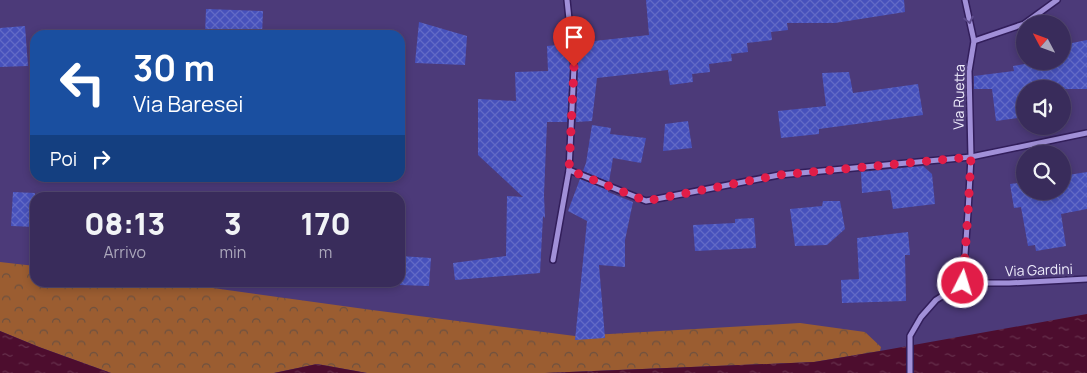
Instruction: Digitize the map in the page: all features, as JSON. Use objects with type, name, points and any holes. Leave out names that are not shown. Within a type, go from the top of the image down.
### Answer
[{"type":"street","points":[[553,260],[569,170],[574,67],[567,0]]},
{"type":"street","points":[[964,0],[974,41],[1024,24],[1057,0]]},
{"type":"street","name":"Via Ruetta","points":[[963,283],[971,157],[969,71],[974,41]]},
{"type":"street","points":[[569,170],[646,201],[779,175],[971,157],[1087,133]]},
{"type":"street","name":"Via Gardini","points":[[963,283],[1087,279]]},
{"type":"street","points":[[910,373],[910,336],[921,317],[936,300],[963,283]]},
{"type":"green space","points":[[0,262],[30,265],[30,287],[206,287],[575,336],[800,323],[865,332],[881,347],[880,351],[814,362],[545,373],[367,373],[317,364],[274,373],[111,373],[0,331]]},
{"type":"water","points":[[1087,314],[1087,373],[545,373],[814,362]]},
{"type":"water","points":[[0,331],[39,347],[111,373],[0,373]]},
{"type":"water","points":[[317,364],[367,373],[274,373]]},
{"type":"building","points":[[646,0],[904,0],[905,12],[835,23],[787,23],[788,30],[771,32],[772,40],[747,43],[748,52],[731,54],[732,61],[709,64],[710,72],[692,74],[693,82],[670,85],[668,70],[597,78],[592,121],[576,122],[578,67],[576,43],[649,35]]},
{"type":"building","points":[[206,9],[263,11],[262,30],[205,30]]},
{"type":"building","points":[[419,22],[467,36],[465,65],[415,63]]},
{"type":"building","points":[[25,26],[28,66],[0,67],[0,28]]},
{"type":"building","points":[[1087,40],[1087,89],[1071,89],[1071,80],[1016,80],[1016,118],[996,121],[992,89],[974,89],[974,76],[1014,71],[1013,66],[1016,66],[1016,70],[1071,70],[1071,43]]},
{"type":"building","points":[[567,44],[570,67],[567,122],[547,122],[545,218],[543,216],[540,273],[455,280],[453,263],[506,256],[507,196],[523,197],[478,155],[478,99],[516,101],[515,72],[548,71],[547,46]]},
{"type":"building","points":[[849,72],[853,93],[918,84],[923,115],[819,129],[819,134],[781,138],[778,111],[826,106],[822,73]]},
{"type":"building","points":[[688,121],[692,148],[663,151],[665,124]]},
{"type":"building","points":[[592,125],[611,128],[610,134],[646,138],[641,163],[613,158],[609,182],[583,171]]},
{"type":"building","points":[[923,166],[932,174],[935,204],[893,209],[890,190],[862,193],[861,172]]},
{"type":"building","points":[[1087,172],[1087,209],[1061,214],[1066,246],[1036,251],[1035,245],[1028,246],[1021,207],[1014,208],[1010,184],[1016,183],[1016,200],[1071,200],[1071,175]]},
{"type":"building","points":[[580,179],[633,202],[625,240],[625,267],[599,265],[605,338],[575,340],[587,221],[568,211]]},
{"type":"building","points":[[13,192],[30,193],[30,227],[11,226]]},
{"type":"building","points":[[823,201],[840,201],[845,229],[827,245],[795,246],[790,209],[822,206]]},
{"type":"building","points":[[754,218],[756,248],[695,251],[693,225],[735,223],[735,219]]},
{"type":"building","points":[[908,232],[910,255],[905,255],[906,301],[842,303],[841,280],[859,279],[857,238]]},
{"type":"building","points":[[405,256],[431,258],[429,286],[405,285]]},
{"type":"route","points":[[574,67],[569,170],[646,201],[779,175],[971,157],[963,283]]}]
